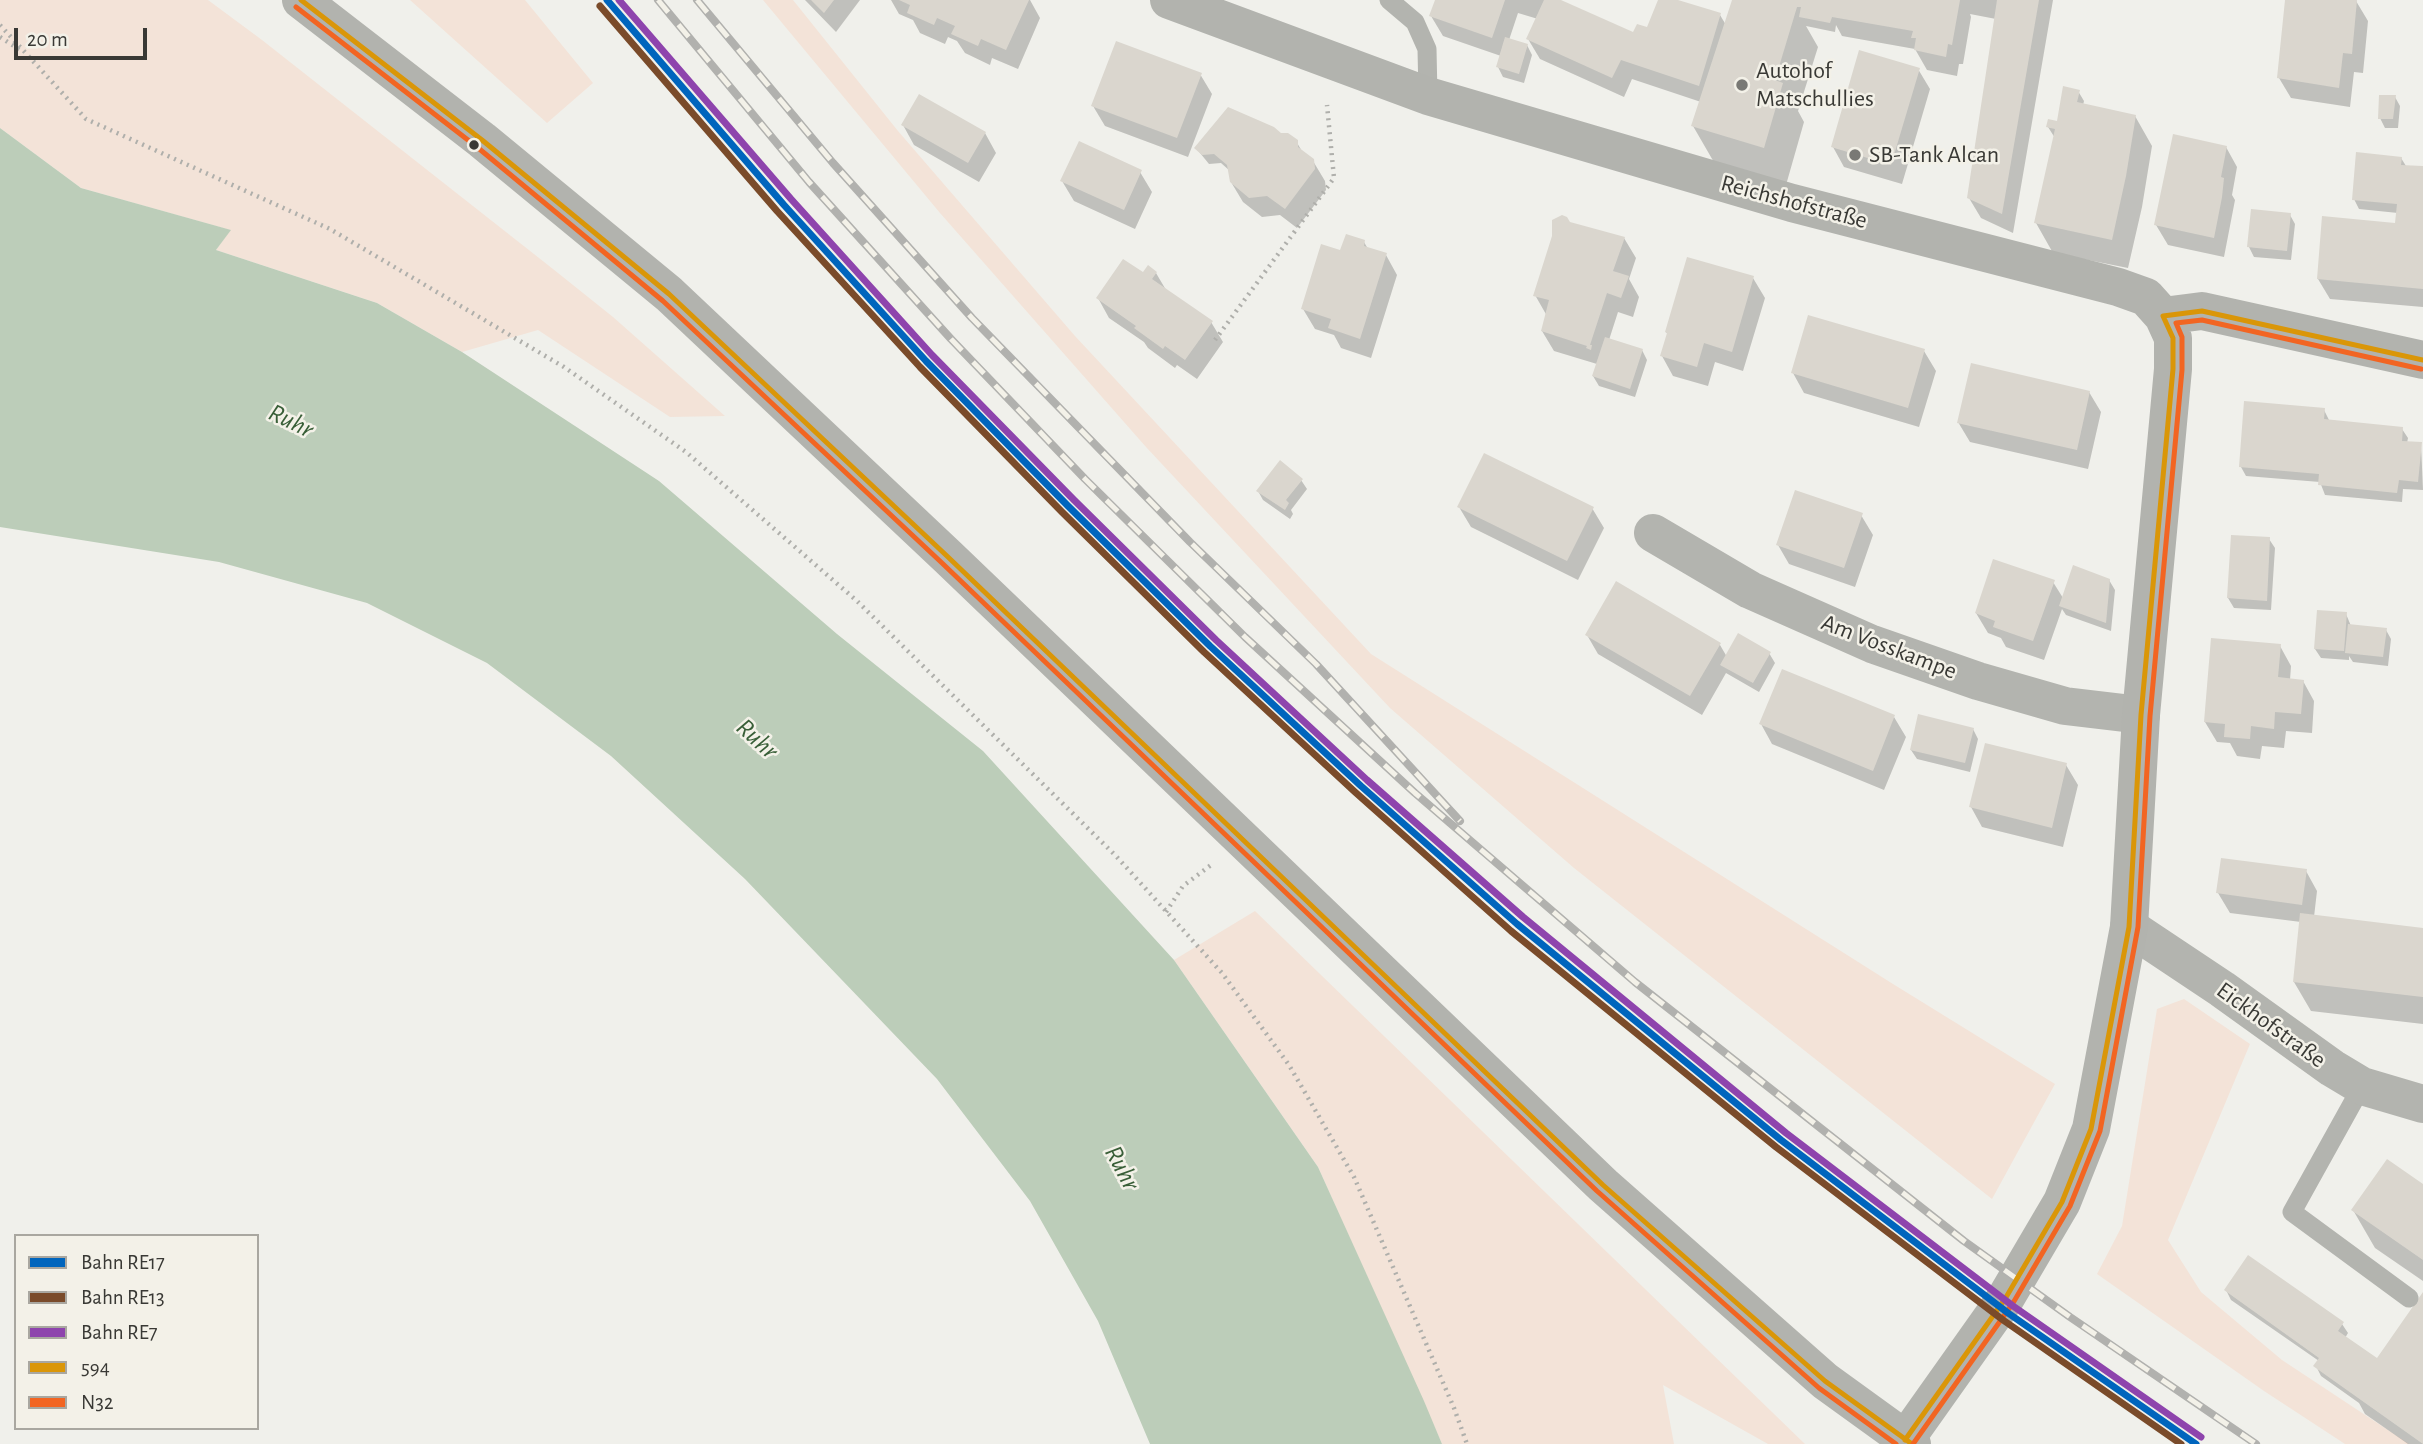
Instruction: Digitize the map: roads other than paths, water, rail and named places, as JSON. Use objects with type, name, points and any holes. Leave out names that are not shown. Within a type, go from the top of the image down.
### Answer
[{"type":"street","points":[[301,0],[482,140],[670,294],[1246,841],[1603,1185],[1825,1381],[1909,1442],[2005,1299],[2062,1202],[2091,1129],[2129,927],[2141,715],[2173,369],[2173,338],[2163,316],[2202,311],[2423,360]]},
{"type":"street","name":"Reichshofstraße","points":[[1169,0],[1322,59],[1428,96],[1792,203],[2118,287],[2146,297],[2163,316]]},
{"type":"street","name":"Am Vosskampe","points":[[1653,533],[1750,590],[1872,644],[1978,681],[2065,706],[2141,715]]},
{"type":"street","name":"Eickhofstraße","points":[[2129,927],[2222,989],[2332,1068],[2362,1086],[2423,1104]]},
{"type":"lane","points":[[1389,0],[1415,23],[1427,49],[1428,96]]},
{"type":"lane","points":[[2362,1086],[2292,1212],[2409,1297]]},
{"type":"water","name":"Ruhr","points":[[0,128],[81,188],[231,230],[216,250],[377,303],[462,352],[659,481],[837,634],[983,751],[1174,960],[1318,1167],[1442,1444],[1150,1444],[1098,1321],[1030,1201],[937,1079],[745,879],[611,756],[487,663],[367,603],[219,562],[0,527]]},
{"type":"railway","points":[[658,0],[809,182],[951,339],[1085,479],[1245,637],[1415,793],[1635,982],[1964,1241],[2256,1444]]},
{"type":"railway","points":[[697,0],[833,163],[972,318],[1190,542],[1316,664],[1460,821]]},
{"type":"rail line","name":"RE17","points":[[607,0],[784,205],[926,361],[1210,646],[1361,786],[1517,924],[1781,1140],[2008,1313],[2196,1444]]},
{"type":"rail line","name":"RE7","points":[[619,0],[791,199],[932,355],[1216,640],[1367,780],[1523,917],[1786,1133],[2013,1306],[2201,1437]]},
{"type":"rail line","name":"RE13","points":[[600,6],[777,211],[920,367],[1204,652],[1355,792],[1511,931],[1776,1147],[2003,1320],[2181,1444]]},
{"type":"place","name":"Autohof Matschullies","points":[[1742,85]]},
{"type":"place","name":"SB-Tank Alcan","points":[[1855,155]]}]
